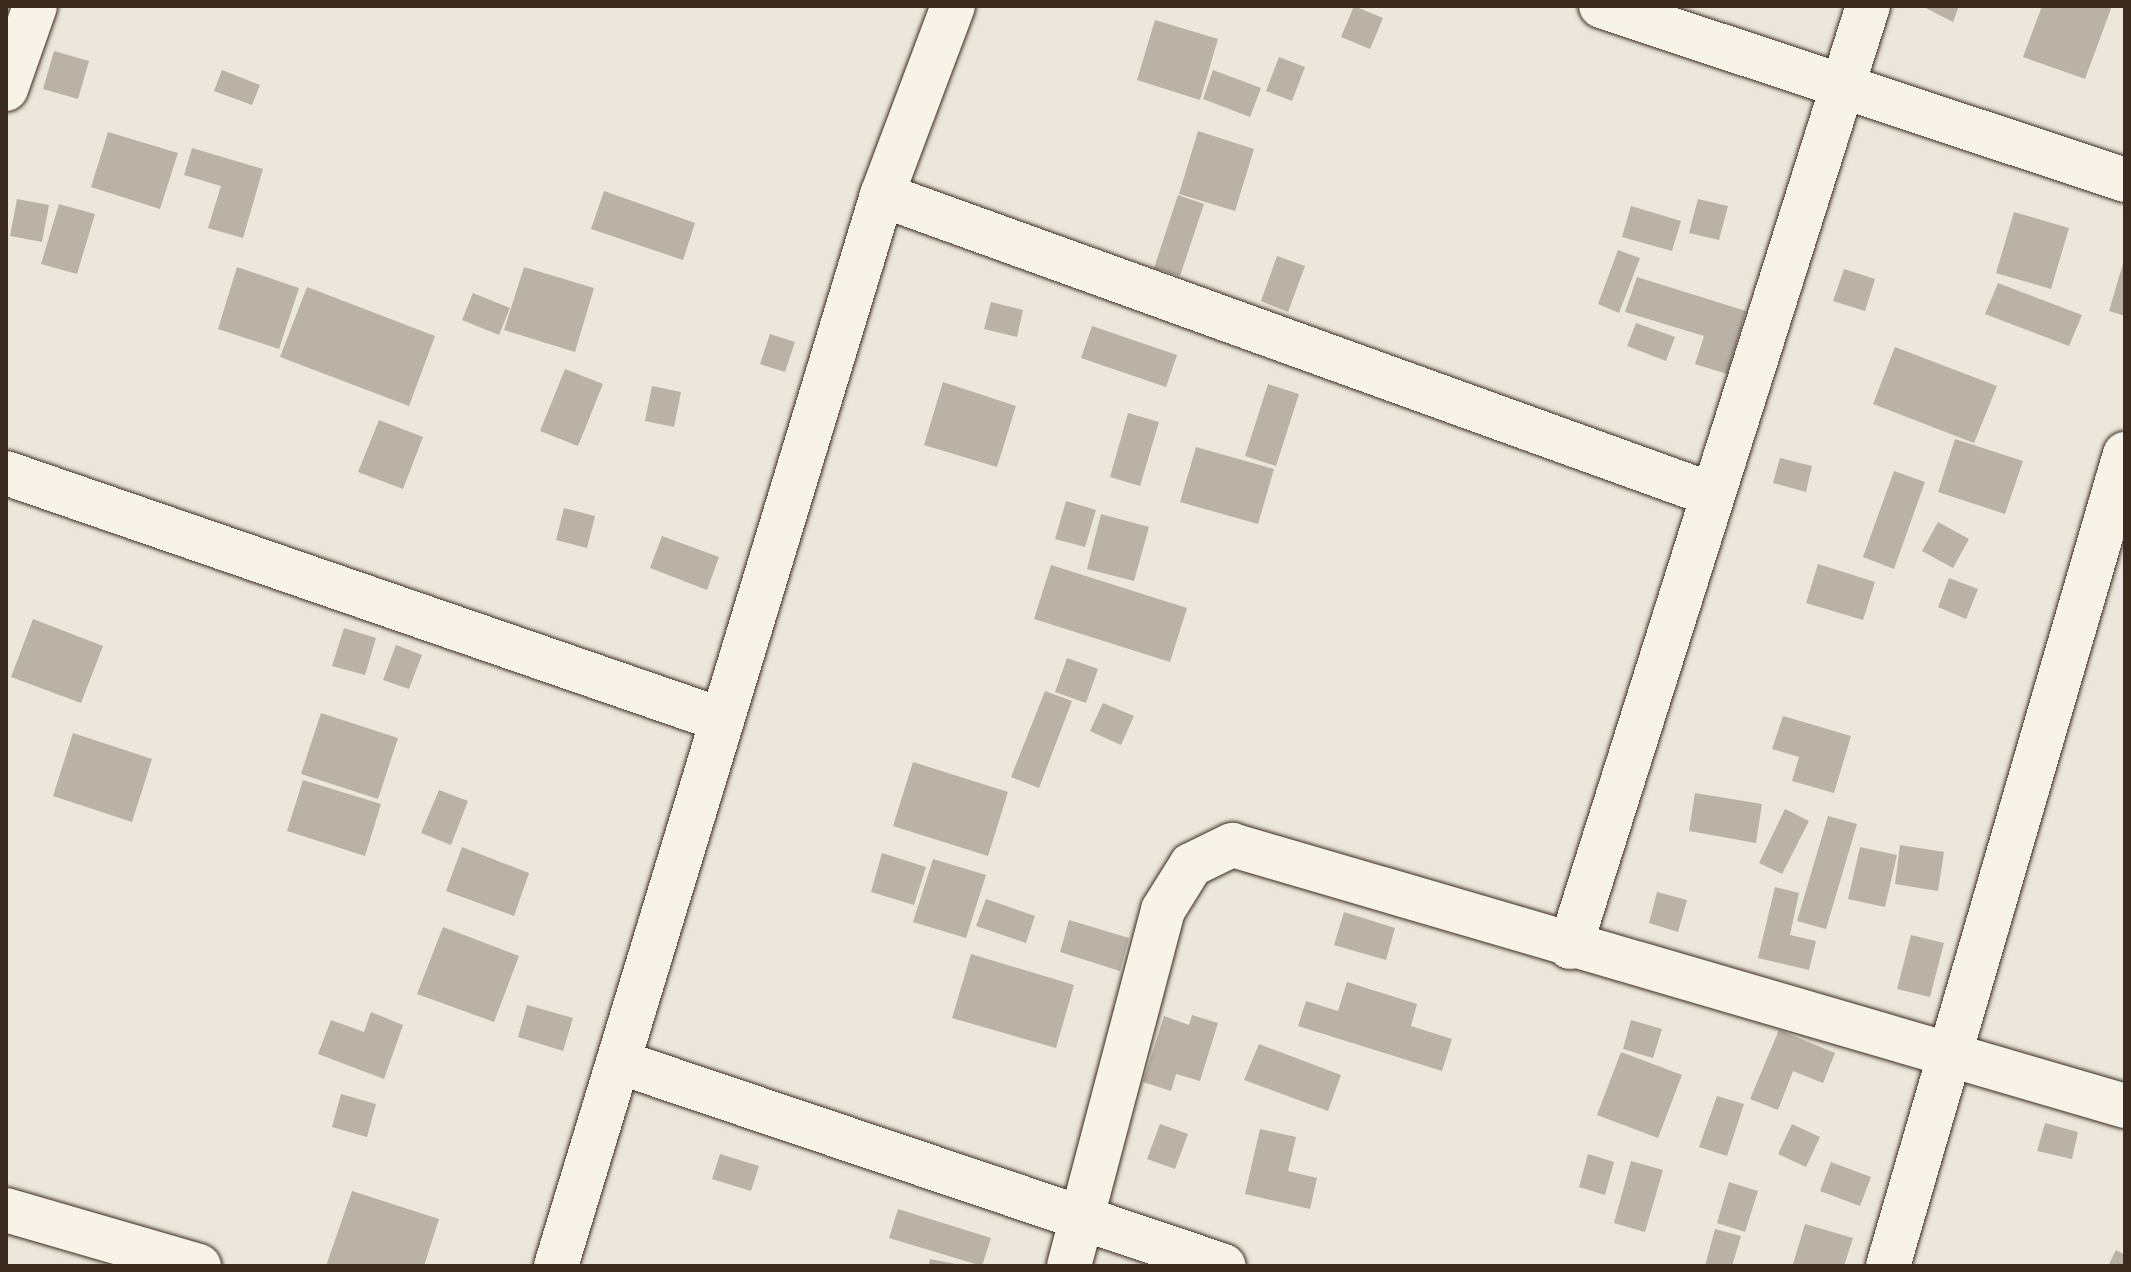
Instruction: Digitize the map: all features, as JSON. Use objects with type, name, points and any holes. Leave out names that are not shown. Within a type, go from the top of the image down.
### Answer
[{"type":"street","points":[[6,89],[35,6]]},
{"type":"street","points":[[556,1266],[882,195],[953,6]]},
{"type":"street","points":[[1601,6],[2125,180]]},
{"type":"street","points":[[1570,947],[1868,6]]},
{"type":"street","points":[[882,195],[1713,495]]},
{"type":"street","points":[[1888,1266],[2125,454]]},
{"type":"street","points":[[6,473],[722,720]]},
{"type":"street","points":[[1069,1266],[1163,910],[1191,865],[1232,845],[1948,1059],[2125,1106]]},
{"type":"street","points":[[619,1062],[1082,1222],[1224,1266]]},
{"type":"street","points":[[6,1210],[199,1266]]},
{"type":"building","points":[[1354,6],[1383,18],[1370,49],[1341,37]]},
{"type":"building","points":[[1922,6],[1959,6],[1953,22]]},
{"type":"building","points":[[2042,6],[2112,6],[2085,79],[2023,57]]},
{"type":"building","points":[[1155,20],[1218,39],[1200,100],[1137,80]]},
{"type":"building","points":[[54,51],[89,61],[78,99],[43,89]]},
{"type":"building","points":[[1279,57],[1305,67],[1292,101],[1266,91]]},
{"type":"building","points":[[222,70],[260,85],[252,105],[214,91]]},
{"type":"building","points":[[1213,70],[1261,88],[1250,117],[1203,99]]},
{"type":"building","points":[[1198,131],[1254,149],[1235,211],[1179,194]]},
{"type":"building","points":[[108,132],[178,153],[160,209],[91,187]]},
{"type":"building","points":[[192,148],[263,169],[243,238],[208,228],[221,186],[184,175]]},
{"type":"building","points":[[604,191],[695,223],[683,260],[591,229]]},
{"type":"building","points":[[1178,195],[1204,204],[1180,276],[1154,268]]},
{"type":"building","points":[[17,199],[49,205],[42,242],[10,236]]},
{"type":"building","points":[[1698,199],[1728,206],[1719,240],[1689,233]]},
{"type":"building","points":[[59,204],[95,214],[77,274],[41,264]]},
{"type":"building","points":[[1631,206],[1681,221],[1672,251],[1622,237]]},
{"type":"building","points":[[2014,212],[2069,228],[2051,289],[1996,273]]},
{"type":"building","points":[[1618,250],[1640,258],[1619,313],[1598,304]]},
{"type":"building","points":[[1277,256],[1305,266],[1288,312],[1261,301]]},
{"type":"building","points":[[2125,260],[2125,316],[2109,311]]},
{"type":"building","points":[[237,267],[299,288],[279,349],[218,329]]},
{"type":"building","points":[[524,267],[594,288],[575,352],[504,330]]},
{"type":"building","points":[[1844,269],[1875,279],[1865,311],[1833,301]]},
{"type":"building","points":[[1637,277],[1746,311],[1727,374],[1695,364],[1704,336],[1625,312]]},
{"type":"building","points":[[1998,283],[2082,315],[2069,346],[1985,314]]},
{"type":"building","points":[[307,287],[435,336],[409,406],[280,357]]},
{"type":"building","points":[[473,293],[510,308],[499,335],[462,320]]},
{"type":"building","points":[[991,302],[1023,310],[1017,337],[984,329]]},
{"type":"building","points":[[1636,323],[1675,337],[1666,361],[1627,346]]},
{"type":"building","points":[[1092,326],[1177,355],[1166,387],[1081,358]]},
{"type":"building","points":[[770,334],[795,342],[785,372],[760,364]]},
{"type":"building","points":[[1895,347],[1997,386],[1974,443],[1873,404]]},
{"type":"building","points":[[565,369],[603,384],[578,446],[540,431]]},
{"type":"building","points":[[943,382],[1016,406],[997,467],[924,445]]},
{"type":"building","points":[[1268,384],[1299,394],[1276,466],[1245,456]]},
{"type":"building","points":[[652,386],[681,392],[674,427],[645,421]]},
{"type":"building","points":[[1128,413],[1159,422],[1140,486],[1110,477]]},
{"type":"building","points":[[379,420],[423,437],[403,489],[358,472]]},
{"type":"building","points":[[1955,439],[2023,461],[2005,514],[1938,492]]},
{"type":"building","points":[[1196,447],[1274,469],[1258,524],[1180,502]]},
{"type":"building","points":[[1780,458],[1812,466],[1806,492],[1773,483]]},
{"type":"building","points":[[1894,471],[1925,482],[1894,569],[1863,557]]},
{"type":"building","points":[[1066,501],[1096,510],[1085,547],[1055,539]]},
{"type":"building","points":[[564,508],[595,516],[587,548],[556,540]]},
{"type":"building","points":[[1101,514],[1149,527],[1134,581],[1087,569]]},
{"type":"building","points":[[1938,522],[1969,539],[1953,568],[1922,551]]},
{"type":"building","points":[[662,536],[719,557],[707,590],[650,568]]},
{"type":"building","points":[[1818,564],[1875,582],[1863,620],[1806,603]]},
{"type":"building","points":[[1051,565],[1187,608],[1170,662],[1034,619]]},
{"type":"building","points":[[1949,578],[1978,589],[1966,619],[1938,607]]},
{"type":"building","points":[[33,619],[103,646],[81,703],[11,677]]},
{"type":"building","points":[[344,628],[376,638],[365,675],[332,666]]},
{"type":"building","points":[[396,645],[422,655],[409,689],[383,680]]},
{"type":"building","points":[[1067,658],[1098,669],[1086,703],[1055,692]]},
{"type":"building","points":[[1045,691],[1072,701],[1039,788],[1011,777]]},
{"type":"building","points":[[1103,703],[1134,716],[1121,745],[1090,731]]},
{"type":"building","points":[[321,713],[398,738],[378,799],[301,774]]},
{"type":"building","points":[[1783,716],[1851,736],[1834,793],[1792,781],[1799,757],[1772,749]]},
{"type":"building","points":[[73,733],[152,759],[132,822],[53,796]]},
{"type":"building","points":[[913,762],[1008,792],[988,856],[893,826]]},
{"type":"building","points":[[303,780],[381,804],[365,856],[287,831]]},
{"type":"building","points":[[439,790],[468,801],[451,845],[421,833]]},
{"type":"building","points":[[1695,793],[1762,804],[1756,843],[1689,831]]},
{"type":"building","points":[[1785,809],[1809,821],[1782,874],[1759,863]]},
{"type":"building","points":[[1828,816],[1857,824],[1826,929],[1797,921]]},
{"type":"building","points":[[1900,845],[1944,852],[1938,891],[1895,884]]},
{"type":"building","points":[[462,847],[529,873],[514,916],[446,891]]},
{"type":"building","points":[[1860,847],[1897,855],[1885,907],[1848,899]]},
{"type":"building","points":[[882,853],[926,867],[914,905],[871,892]]},
{"type":"building","points":[[933,859],[986,875],[966,938],[913,922]]},
{"type":"building","points":[[1775,887],[1799,893],[1790,935],[1816,941],[1809,970],[1758,958]]},
{"type":"building","points":[[1657,892],[1687,900],[1678,932],[1649,923]]},
{"type":"building","points":[[986,899],[1035,916],[1026,943],[976,926]]},
{"type":"building","points":[[1344,912],[1395,928],[1386,960],[1334,945]]},
{"type":"building","points":[[1069,920],[1129,938],[1120,971],[1060,952]]},
{"type":"building","points":[[443,927],[519,956],[494,1022],[417,994]]},
{"type":"building","points":[[1911,935],[1944,943],[1930,997],[1897,989]]},
{"type":"building","points":[[971,954],[1074,985],[1056,1048],[952,1018]]},
{"type":"building","points":[[1347,982],[1417,1004],[1411,1026],[1452,1039],[1442,1071],[1298,1026],[1306,1001],[1338,1011]]},
{"type":"building","points":[[527,1005],[573,1018],[563,1051],[518,1037]]},
{"type":"building","points":[[371,1012],[403,1025],[384,1079],[318,1054],[331,1020],[364,1032]]},
{"type":"building","points":[[1192,1015],[1218,1023],[1200,1081],[1176,1074],[1171,1091],[1143,1082],[1164,1016],[1189,1025]]},
{"type":"building","points":[[1631,1020],[1662,1029],[1653,1058],[1623,1049]]},
{"type":"building","points":[[1779,1030],[1835,1053],[1823,1083],[1793,1071],[1778,1110],[1750,1099]]},
{"type":"building","points":[[1259,1044],[1341,1075],[1328,1111],[1244,1080]]},
{"type":"building","points":[[1621,1052],[1682,1075],[1658,1138],[1597,1115]]},
{"type":"building","points":[[341,1094],[376,1104],[367,1137],[332,1127]]},
{"type":"building","points":[[1717,1096],[1744,1104],[1727,1156],[1699,1147]]},
{"type":"building","points":[[2045,1123],[2078,1132],[2072,1159],[2037,1151]]},
{"type":"building","points":[[1160,1124],[1188,1134],[1175,1169],[1147,1159]]},
{"type":"building","points":[[1792,1124],[1820,1137],[1806,1167],[1778,1154]]},
{"type":"building","points":[[1260,1129],[1296,1137],[1288,1171],[1317,1178],[1310,1209],[1245,1194]]},
{"type":"building","points":[[720,1154],[759,1166],[751,1191],[712,1179]]},
{"type":"building","points":[[1588,1154],[1614,1162],[1605,1195],[1579,1187]]},
{"type":"building","points":[[1631,1161],[1663,1170],[1645,1232],[1614,1223]]},
{"type":"building","points":[[1831,1162],[1871,1177],[1860,1206],[1820,1191]]},
{"type":"building","points":[[1729,1182],[1758,1191],[1745,1232],[1717,1223]]},
{"type":"building","points":[[352,1191],[439,1219],[424,1266],[326,1266]]},
{"type":"building","points":[[898,1209],[991,1238],[982,1266],[889,1238]]},
{"type":"building","points":[[1805,1224],[1853,1238],[1844,1266],[1793,1264]]},
{"type":"building","points":[[1715,1229],[1741,1236],[1732,1266],[1705,1266]]},
{"type":"building","points":[[2116,1250],[2125,1255],[2125,1266],[2108,1266]]},
{"type":"building","points":[[930,1259],[961,1265],[929,1266]]}]
